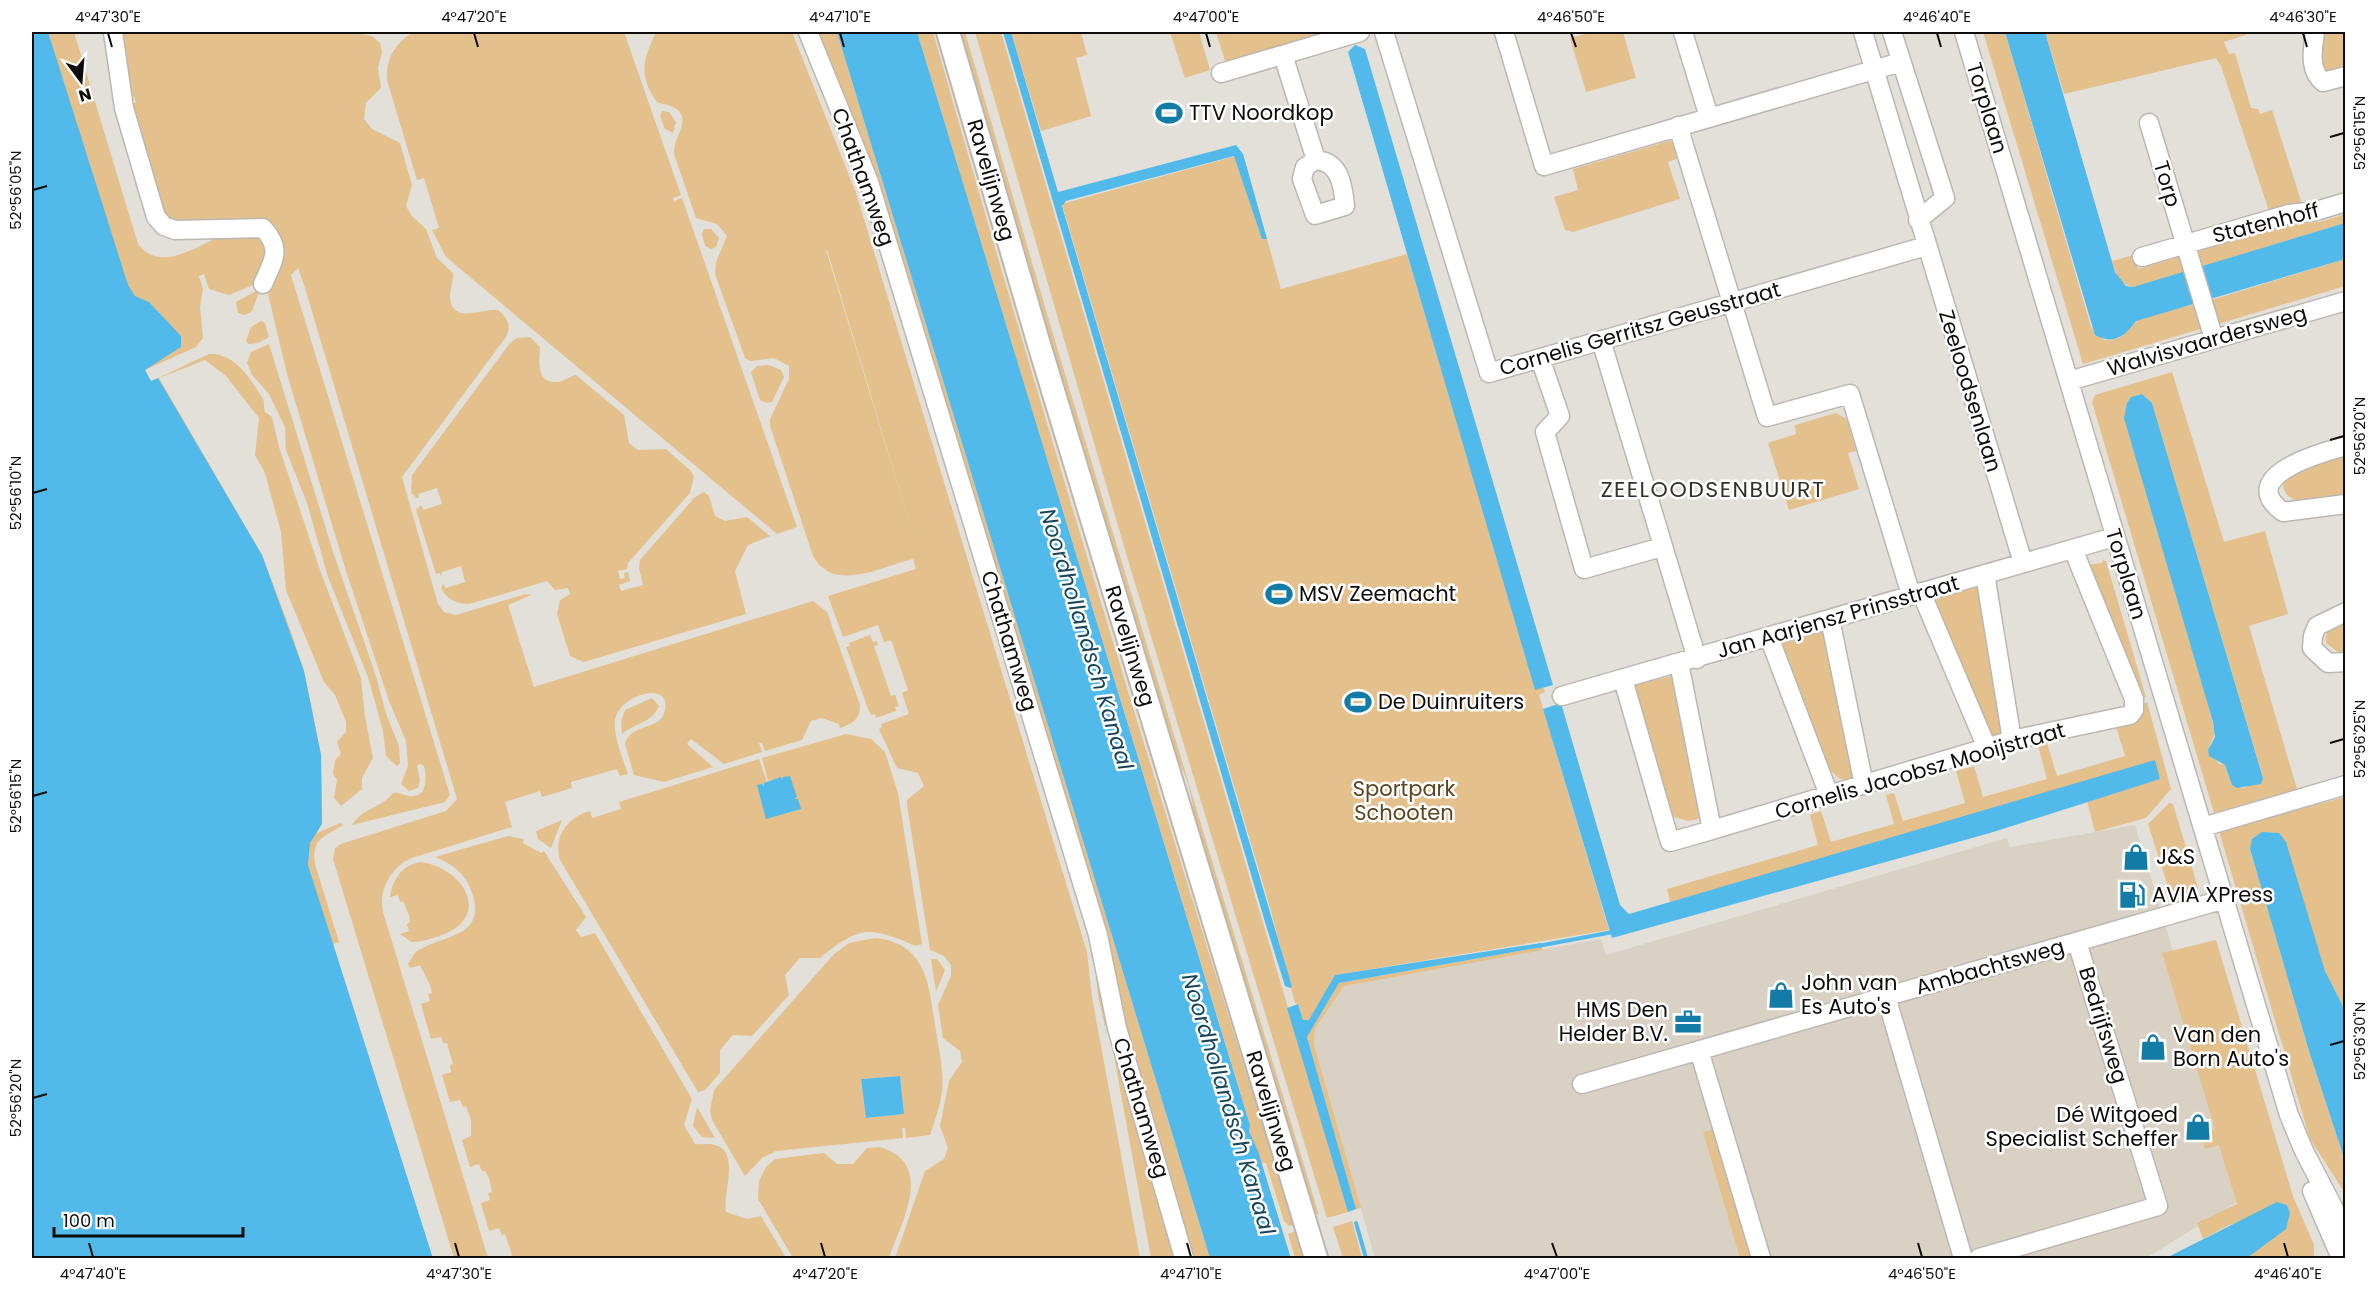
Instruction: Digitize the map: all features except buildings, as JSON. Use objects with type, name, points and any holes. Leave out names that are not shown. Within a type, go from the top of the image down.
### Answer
[{"type":"main road","name":"Ravelijnweg","points":[[948,32],[1034,329],[1316,1258]]},
{"type":"street","points":[[113,32],[124,108],[156,217],[164,226],[176,230],[263,228],[273,239],[276,248],[274,259],[263,284]]},
{"type":"street","name":"Chathamweg","points":[[808,32],[856,147],[876,205],[1098,935],[1117,1028],[1184,1258]]},
{"type":"street","points":[[1221,73],[1360,32]]},
{"type":"street","name":"Cornelis Gerritsz Geusstraat","points":[[1384,32],[1489,373],[1926,246]]},
{"type":"street","points":[[1504,32],[1544,166],[1901,62]]},
{"type":"street","points":[[1683,32],[1709,117]]},
{"type":"street","name":"Zeeloodsenlaan","points":[[1863,32],[2022,563]]},
{"type":"street","points":[[1892,32],[1945,198],[1918,220]]},
{"type":"street","name":"Torplaan","points":[[1964,32],[2289,1115],[2304,1151],[2346,1232]]},
{"type":"street","points":[[2314,32],[2313,67],[2319,78],[2323,82],[2346,76]]},
{"type":"street","points":[[1283,55],[1316,160]]},
{"type":"street","name":"Torp","points":[[2149,123],[2214,339]]},
{"type":"street","points":[[1678,126],[1767,417],[1850,394],[1916,594],[1987,748]]},
{"type":"street","name":"Statenhoff","points":[[2186,244],[2289,214],[2316,211],[2346,202]]},
{"type":"street","points":[[2142,257],[2186,244]]},
{"type":"street","name":"Walvisvaardersweg","points":[[2069,381],[2346,301]]},
{"type":"street","points":[[1601,340],[1697,658]]},
{"type":"street","points":[[1540,358],[1560,416],[1545,432],[1584,569],[1662,547]]},
{"type":"street","points":[[2346,446],[2326,451],[2282,472],[2272,478],[2268,486],[2269,495],[2275,507],[2283,512],[2346,504]]},
{"type":"street","name":"Jan Aarjensz Prinsstraat","points":[[1562,696],[2114,537]]},
{"type":"street","name":"Cornelis Jacobsz Mooijstraat","points":[[1623,679],[1670,842],[2012,740],[2125,717],[2134,710],[2134,699],[2073,549]]},
{"type":"street","points":[[1985,574],[2012,740]]},
{"type":"street","points":[[2346,612],[2317,626],[2312,648],[2328,663],[2346,662]]},
{"type":"street","points":[[1830,619],[1864,785]]},
{"type":"street","points":[[1769,637],[1830,795]]},
{"type":"street","points":[[1679,663],[1712,830]]},
{"type":"street","points":[[2204,827],[2346,785]]},
{"type":"street","name":"Ambachtsweg","points":[[1582,1084],[2225,899]]},
{"type":"street","name":"Bedrijfsweg","points":[[1979,1258],[2157,1206],[2077,942]]},
{"type":"street","points":[[1886,996],[1963,1258]]},
{"type":"street","points":[[1699,1050],[1761,1258]]},
{"type":"street","name":"Torplaan","points":[[2289,1115],[2295,1155],[2343,1258]]},
{"type":"shaded area","points":[[2135,825],[2247,1196],[2146,1258],[1375,1258],[1314,1044],[1315,1029],[1344,985],[1601,939],[1606,955],[2007,838],[2010,847]]},
{"type":"green space","points":[[32,32],[74,32],[138,244],[150,254],[164,257],[178,255],[237,231],[252,232],[270,242],[258,283],[229,295],[209,289],[204,274],[199,276],[203,289],[200,307],[203,338],[196,347],[145,370],[32,192]]},
{"type":"green space","points":[[117,32],[349,32],[372,36],[380,43],[382,52],[378,68],[381,88],[366,103],[364,119],[372,129],[400,143],[412,185],[406,206],[411,215],[426,229],[437,258],[453,273],[450,295],[452,306],[462,313],[498,310],[508,325],[506,337],[402,477],[438,604],[444,612],[456,615],[526,594],[531,595],[508,605],[534,687],[813,601],[827,612],[860,705],[859,714],[852,723],[840,728],[839,724],[822,718],[811,721],[802,740],[765,751],[762,743],[759,743],[762,752],[724,764],[691,739],[687,744],[713,767],[664,782],[634,775],[625,744],[633,733],[658,721],[665,710],[665,701],[660,695],[644,694],[625,704],[615,720],[617,740],[628,774],[620,776],[617,769],[571,782],[572,788],[542,797],[540,791],[505,802],[512,827],[412,858],[392,873],[382,896],[383,912],[488,1258],[454,1258],[333,859],[335,848],[341,844],[446,811],[457,799],[305,288],[298,268],[291,275],[450,795],[445,802],[352,825],[393,793],[408,796],[419,794],[425,787],[425,771],[424,766],[420,764],[417,766],[420,780],[418,788],[409,791],[401,784],[408,766],[406,741],[389,701],[346,571],[287,374],[268,294],[274,267],[255,223],[262,218],[180,226],[163,218],[127,107],[136,102],[124,77]]},
{"type":"green space","points":[[414,32],[624,32],[681,195],[673,198],[674,201],[682,198],[797,527],[777,534],[446,257],[432,230],[439,228],[424,178],[417,180],[387,80],[388,65],[393,52],[407,36]]},
{"type":"green space","points":[[656,32],[792,32],[856,193],[1087,952],[1092,997],[1140,1258],[895,1258],[925,1171],[944,1159],[948,1148],[940,1126],[949,1081],[962,1062],[960,1051],[943,1038],[938,1005],[951,976],[951,965],[944,956],[930,950],[907,805],[907,800],[924,786],[918,773],[897,768],[879,729],[882,727],[881,724],[909,714],[902,693],[908,690],[891,640],[884,642],[878,625],[843,637],[828,596],[916,569],[913,559],[873,571],[846,575],[833,573],[822,567],[813,556],[770,426],[770,419],[789,379],[789,366],[774,358],[750,361],[745,358],[715,274],[716,262],[727,236],[717,224],[696,218],[674,154],[682,116],[671,106],[657,102],[645,75],[644,67]],"holes":[[[826,250],[827,250],[918,551]]]},
{"type":"green space","points":[[798,32],[801,32],[850,146],[1097,951],[1108,1019],[1105,1027],[1098,995],[1094,952],[859,184]]},
{"type":"green space","points":[[815,32],[837,32],[1210,1258],[1190,1258]]},
{"type":"green space","points":[[917,32],[933,32],[1087,556],[1248,1078],[1252,1077],[1296,1225],[1289,1226],[1284,1221],[1266,1163],[1262,1163],[1249,1131],[1250,1124]]},
{"type":"green space","points":[[958,32],[965,32],[1050,324],[1319,1215],[1311,1210],[1194,826],[1189,787],[1182,769],[1171,752]]},
{"type":"green space","points":[[975,32],[1001,32],[1348,1212],[1327,1218],[1125,550]]},
{"type":"green space","points":[[1011,32],[1081,32],[1087,55],[1076,58],[1091,116],[1041,131]]},
{"type":"green space","points":[[1170,32],[1199,32],[1210,70],[1185,78]]},
{"type":"green space","points":[[1216,32],[1331,32],[1225,61]]},
{"type":"green space","points":[[1593,32],[1623,32],[1636,78],[1586,92],[1570,38]]},
{"type":"green space","points":[[1983,32],[2005,32],[2091,327],[2104,340],[2117,339],[2140,319],[2197,304],[2204,328],[2083,364]]},
{"type":"green space","points":[[2045,32],[2254,32],[2224,42],[2229,54],[2235,53],[2251,108],[2258,109],[2260,114],[2272,110],[2303,207],[2270,214],[2221,66],[2216,58],[2064,94]]},
{"type":"green space","points":[[2321,32],[2345,32],[2345,67],[2325,73],[2318,61]]},
{"type":"green space","points":[[662,111],[669,112],[676,122],[673,133],[665,129],[660,116]]},
{"type":"green space","points":[[1676,139],[1682,157],[1668,162],[1680,199],[1573,232],[1565,230],[1554,197],[1578,190],[1573,169]]},
{"type":"green space","name":"Sportpark Schooten","points":[[1243,154],[1281,289],[1407,254],[1537,689],[1543,687],[1545,692],[1539,695],[1609,930],[1335,975],[1311,1018],[1306,1022],[1303,1021],[1298,1004],[1295,1003],[1271,911],[1062,204]]},
{"type":"green space","points":[[2345,214],[2345,223],[2201,267],[2197,252],[2290,223],[2320,222]]},
{"type":"green space","points":[[704,229],[711,229],[719,238],[716,247],[711,249],[705,246],[702,234]]},
{"type":"green space","points":[[2134,255],[2138,269],[2183,256],[2187,271],[2133,287],[2128,286],[2121,281],[2112,261]]},
{"type":"green space","points":[[2345,259],[2345,286],[2218,324],[2211,300]]},
{"type":"green space","points":[[256,291],[259,292],[252,311],[245,315],[238,313],[236,302]]},
{"type":"green space","points":[[261,321],[265,323],[269,337],[258,343],[249,344],[246,341],[251,327]]},
{"type":"green space","points":[[530,337],[540,347],[539,359],[542,376],[551,382],[558,382],[576,375],[624,415],[629,443],[638,450],[666,449],[691,471],[694,477],[690,493],[628,563],[627,569],[618,571],[620,579],[625,578],[624,573],[628,572],[630,581],[619,585],[621,591],[643,585],[639,568],[640,560],[694,498],[704,492],[709,496],[715,516],[725,521],[747,517],[770,536],[748,545],[735,571],[746,614],[584,662],[570,656],[557,614],[560,600],[570,594],[568,588],[555,590],[547,581],[469,604],[452,600],[443,592],[441,588],[443,584],[446,588],[465,582],[461,566],[442,572],[441,577],[440,573],[436,574],[416,510],[421,505],[423,510],[442,504],[437,488],[418,494],[419,498],[414,498],[416,497],[411,493],[412,475],[510,343],[517,338]]},
{"type":"green space","points":[[269,344],[333,552],[376,676],[386,714],[399,746],[400,763],[397,766],[386,756],[383,731],[368,677],[328,577],[307,503],[286,450],[285,427],[269,394],[252,375],[247,363],[251,352]]},
{"type":"green space","points":[[209,354],[226,357],[241,368],[263,399],[265,412],[272,417],[279,447],[321,573],[361,678],[365,717],[373,758],[362,778],[362,789],[341,806],[334,798],[337,780],[333,774],[335,760],[341,754],[337,742],[346,732],[346,722],[335,695],[324,682],[286,590],[281,532],[265,473],[255,455],[259,418],[226,376],[205,360],[159,378],[262,555],[304,671],[321,755],[322,815],[317,833],[341,823],[343,825],[322,838],[315,848],[314,855],[339,942],[332,945],[308,865],[310,843],[158,378]]},
{"type":"green space","points":[[769,365],[781,370],[784,377],[772,402],[766,403],[760,400],[751,372],[757,366]]},
{"type":"green space","points":[[2172,372],[2224,542],[2265,531],[2288,614],[2249,626],[2297,789],[2214,813],[2092,402],[2095,395]],"holes":[[[2142,394],[2152,403],[2263,777],[2244,788],[2232,785],[2225,765],[2219,764],[2208,750],[2215,733],[2136,395]]]},
{"type":"green space","points":[[1836,413],[1847,419],[1856,451],[1848,453],[1859,489],[1789,510],[1768,443],[1796,434],[1795,425]]},
{"type":"green space","points":[[2345,456],[2345,497],[2305,502],[2288,496],[2284,489],[2283,478],[2291,472]]},
{"type":"green space","points":[[2103,560],[2106,561],[2146,697],[2138,699],[2087,565],[2102,563]]},
{"type":"green space","points":[[1979,586],[2005,731],[1998,739],[1989,736],[1934,600]]},
{"type":"green space","points":[[2345,618],[2345,651],[2338,652],[2326,643],[2326,638],[2331,628]]},
{"type":"green space","points":[[1827,630],[1855,777],[1850,780],[1840,779],[1829,769],[1781,644]]},
{"type":"green space","points":[[870,635],[873,642],[877,641],[878,645],[874,646],[891,696],[895,695],[899,706],[895,707],[896,711],[876,718],[875,714],[871,715],[868,709],[846,647],[850,646],[849,643]]},
{"type":"green space","points":[[1677,675],[1702,810],[1698,819],[1688,821],[1674,817],[1672,813],[1634,685]]},
{"type":"green space","points":[[652,698],[659,706],[656,712],[622,734],[621,722],[625,710]]},
{"type":"green space","points":[[2147,702],[2171,789],[2146,818],[2095,832],[2087,801],[2160,779],[1670,903],[1667,889],[1818,845],[1810,815],[1821,811],[1831,842],[1894,824],[1886,795],[1894,793],[1903,821],[1965,803],[1956,771],[1974,766],[1983,797],[2047,779],[2038,746],[2047,743],[2057,776],[2125,756],[2115,723]]},
{"type":"green space","points":[[846,734],[871,739],[885,752],[898,793],[922,944],[916,946],[887,935],[865,932],[845,939],[820,958],[800,958],[785,975],[789,995],[752,1036],[733,1035],[720,1050],[720,1073],[705,1090],[698,1092],[560,860],[558,851],[561,836],[569,823],[582,814],[590,811],[592,818],[621,809],[619,802],[759,759],[767,782],[763,786],[766,818],[800,809],[794,798],[797,797],[780,778],[768,781],[762,758]]},
{"type":"green space","points":[[2345,797],[2345,1010],[2325,971],[2279,833],[2262,832],[2250,849],[2309,1051],[2345,1161],[2345,1193],[2310,1139],[2219,831]]},
{"type":"green space","points":[[2169,803],[2173,804],[2198,888],[2196,892],[2172,899],[2148,824]]},
{"type":"green space","points":[[562,820],[551,848],[538,839],[536,831]]},
{"type":"green space","points":[[508,836],[524,839],[523,843],[541,853],[544,851],[586,917],[576,930],[581,937],[595,933],[692,1099],[684,1125],[695,1144],[710,1144],[723,1149],[729,1164],[726,1212],[747,1219],[761,1216],[786,1258],[509,1258],[512,1255],[505,1234],[502,1235],[499,1228],[489,1231],[481,1203],[490,1200],[488,1193],[492,1192],[489,1178],[479,1164],[470,1167],[462,1140],[471,1136],[471,1120],[466,1106],[463,1107],[460,1100],[450,1102],[442,1075],[451,1072],[450,1065],[453,1064],[447,1043],[443,1043],[441,1037],[431,1039],[421,1004],[430,1001],[428,994],[432,993],[430,985],[420,965],[410,968],[408,964],[417,951],[461,932],[474,917],[475,905],[465,879],[447,862],[435,857]]},
{"type":"green space","points":[[420,862],[436,866],[449,873],[460,883],[467,894],[469,906],[465,918],[456,928],[436,937],[412,942],[400,934],[409,931],[407,924],[410,922],[403,901],[400,902],[398,895],[390,897],[399,874],[408,866]]},
{"type":"green space","points":[[875,938],[893,942],[906,949],[923,971],[931,999],[942,1076],[940,1102],[930,1135],[906,1138],[905,1128],[902,1128],[903,1138],[776,1151],[762,1158],[745,1176],[712,1120],[710,1111],[714,1090],[834,954],[849,943]],"holes":[[[900,1076],[904,1114],[866,1118],[861,1079]]]},
{"type":"green space","points":[[2216,940],[2293,1196],[2314,1245],[2314,1258],[2247,1258],[2264,1244],[2290,1213],[2287,1205],[2229,1225],[2203,1239],[2197,1223],[2237,1204],[2219,1145],[2205,1149],[2201,1133],[2215,1129],[2162,953]]},
{"type":"green space","points":[[1542,947],[1543,950],[1344,986],[1315,1029],[1314,1044],[1361,1208],[1356,1209],[1307,1037],[1339,983]]},
{"type":"green space","points":[[931,959],[937,959],[945,970],[936,992]]},
{"type":"green space","points":[[1111,1040],[1178,1258],[1151,1258]]},
{"type":"green space","points":[[697,1107],[715,1138],[702,1137],[693,1126]]},
{"type":"green space","points":[[1715,1129],[1754,1258],[1740,1258],[1703,1132]]},
{"type":"green space","points":[[880,1147],[897,1155],[907,1166],[911,1180],[906,1212],[889,1258],[793,1258],[758,1199],[759,1181],[766,1167],[775,1159],[824,1153],[837,1164],[853,1164],[867,1148]]},
{"type":"green space","points":[[1352,1221],[1362,1258],[1343,1258],[1333,1227]]},
{"type":"green space","points":[[1299,1230],[1304,1258],[1295,1258],[1288,1234]]},
{"type":"water","points":[[32,32],[48,32],[128,285],[135,296],[149,302],[181,336],[181,347],[145,370],[151,381],[158,378],[262,555],[304,671],[321,755],[322,824],[310,843],[308,865],[433,1258],[32,1258]]},
{"type":"water","name":"Noordhollandsch Kanaal","points":[[837,32],[917,32],[1250,1125],[1249,1131],[1258,1151],[1291,1258],[1210,1258]]},
{"type":"water","points":[[1003,32],[1011,32],[1058,192],[1236,145],[1243,154],[1267,239],[1262,239],[1234,156],[1066,201],[1062,206],[1290,980],[1292,987],[1290,988],[1285,986],[1265,922]]},
{"type":"water","points":[[2005,32],[2045,32],[2115,272],[2126,286],[2133,287],[2345,223],[2345,259],[2136,321],[2118,338],[2108,339],[2095,335]]},
{"type":"water","points":[[1355,45],[1365,49],[1553,685],[1535,690],[1348,52]]},
{"type":"water","points":[[2142,394],[2152,403],[2263,778],[2261,784],[2237,788],[2232,785],[2225,765],[2209,756],[2208,750],[2215,737],[2213,722],[2124,418],[2127,403],[2131,397]]},
{"type":"water","points":[[1561,703],[1620,905],[1629,914],[2155,760],[2160,779],[1990,833],[1612,938],[1543,709]]},
{"type":"water","points":[[790,776],[797,797],[794,799],[798,799],[801,809],[766,819],[757,785],[764,786],[764,783]]},
{"type":"water","points":[[2262,832],[2279,833],[2286,842],[2325,971],[2345,1010],[2345,1161],[2309,1051],[2250,849],[2252,839]]},
{"type":"water","points":[[1541,943],[1542,947],[1339,983],[1307,1037],[1356,1209],[1348,1212],[1287,1008],[1298,1004],[1303,1020],[1309,1020],[1335,975]]},
{"type":"water","points":[[900,1076],[904,1114],[866,1118],[861,1079]]},
{"type":"water","points":[[2277,1202],[2287,1205],[2290,1213],[2286,1229],[2247,1258],[2166,1258]]},
{"type":"pier","points":[[337,943],[436,1258],[433,1258],[334,944]]},
{"type":"pier","points":[[1262,1163],[1265,1163],[1294,1258],[1291,1258]]},
{"type":"waterway","points":[[1538,946],[1613,932]]},
{"type":"waterway","points":[[1356,1223],[1366,1258]]},
{"type":"place","name":"TTV Noordkop","points":[[1169,113]]},
{"type":"place","name":"MSV Zeemacht","points":[[1279,594]]},
{"type":"place","name":"De Duinruiters","points":[[1358,702]]},
{"type":"place","name":"J&S","points":[[2136,857]]},
{"type":"place","name":"AVIA XPress","points":[[2132,895]]},
{"type":"place","name":"John van Es Auto's","points":[[1781,995]]},
{"type":"place","name":"HMS Den Helder B.V.","points":[[1688,1022]]},
{"type":"place","name":"Van den Born Auto's","points":[[2153,1047]]},
{"type":"place","name":"Dé Witgoed Specialist Scheffer","points":[[2198,1127]]},
{"type":"district","name":"ZEELOODSENBUURT","points":[[1713,489]]}]
